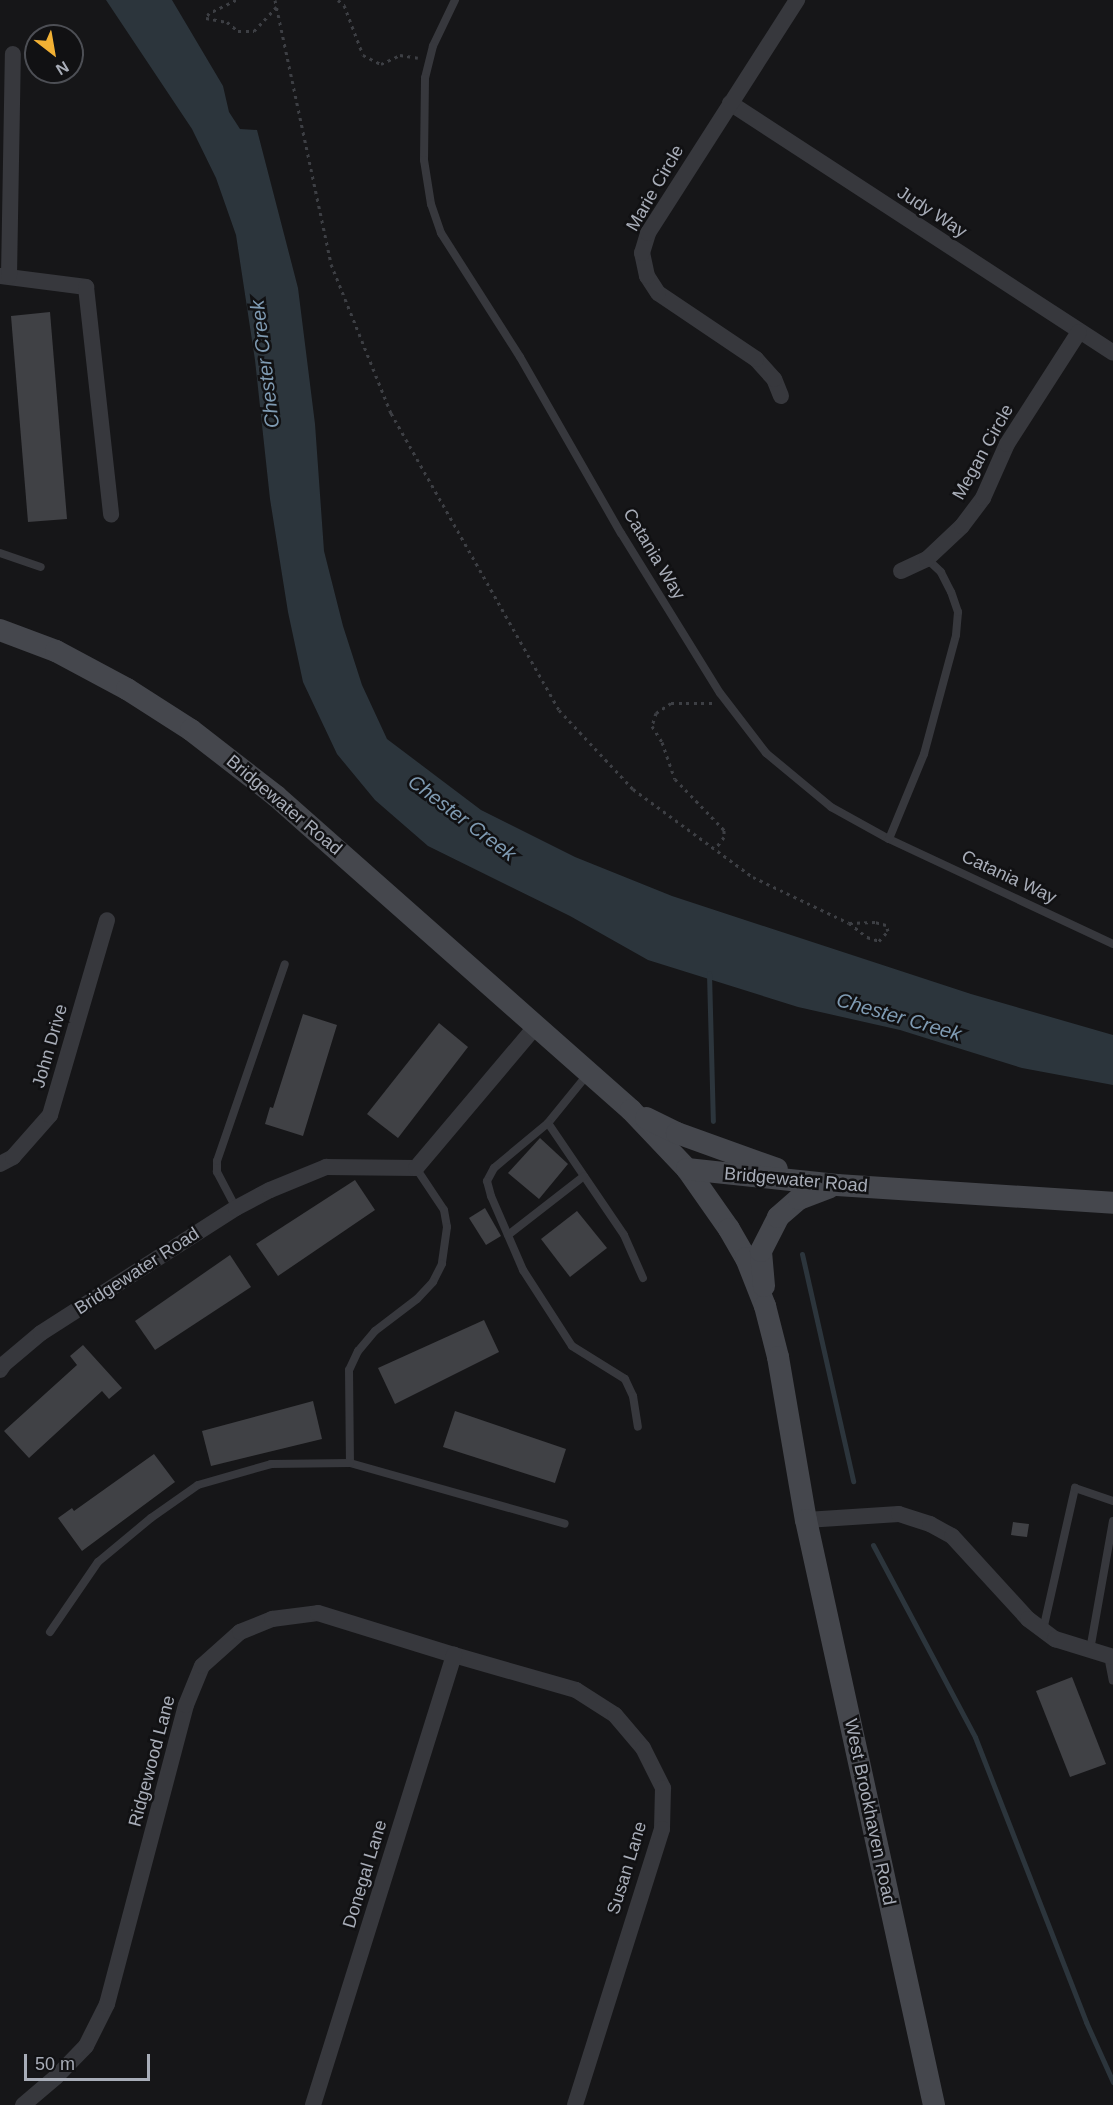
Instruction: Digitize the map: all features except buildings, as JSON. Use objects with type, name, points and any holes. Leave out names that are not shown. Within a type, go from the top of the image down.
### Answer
[{"type":"street","name":"Marie Circle","points":[[781,396],[774,379],[756,359],[658,293],[647,276],[642,253],[648,233],[797,0]]},
{"type":"street","points":[[13,54],[4,276],[86,287],[111,514]]},
{"type":"street","name":"Judy Way","points":[[730,103],[1113,353]]},
{"type":"street","name":"Megan Circle","points":[[901,571],[927,559],[962,526],[983,498],[1007,444],[1079,332]]},
{"type":"street","name":"Bridgewater Road","points":[[0,630],[56,651],[95,670],[191,730],[276,796],[590,1072],[631,1110],[687,1169],[837,1185],[1113,1203]]},
{"type":"street","name":"John Drive","points":[[0,1164],[13,1157],[50,1115],[107,920]]},
{"type":"street","points":[[416,1168],[537,1025]]},
{"type":"street","points":[[631,1110],[677,1133],[735,1155],[837,1185]]},
{"type":"street","name":"Bridgewater Road","points":[[0,1370],[41,1333],[236,1208],[300,1176],[326,1167],[416,1168]]},
{"type":"street","name":"West Brookhaven Road","points":[[687,1169],[746,1258],[765,1305],[778,1357],[806,1520],[934,2105]]},
{"type":"street","points":[[765,1305],[761,1251],[769,1232],[786,1207],[812,1192],[837,1185]]},
{"type":"street","points":[[806,1520],[899,1514],[930,1524],[952,1536],[1028,1619],[1055,1640],[1111,1656]]},
{"type":"street","name":"Ridgewood Lane","points":[[23,2105],[56,2077],[86,2046],[107,2004],[186,1705],[202,1666],[240,1632],[273,1618],[318,1612],[454,1655]]},
{"type":"street","name":"Donegal Lane","points":[[313,2105],[454,1655]]},
{"type":"street","name":"Susan Lane","points":[[454,1655],[576,1690],[615,1715],[643,1748],[663,1788],[662,1829],[575,2105]]},
{"type":"lane","name":"Catania Way","points":[[455,0],[433,46],[424,78],[424,160],[430,204],[441,233],[520,357],[621,533],[725,700],[766,753],[831,807],[889,839],[1113,944]]},
{"type":"lane","points":[[0,553],[41,567]]},
{"type":"lane","points":[[889,839],[924,754],[956,635],[958,612],[951,592],[941,572],[927,559]]},
{"type":"lane","points":[[236,1208],[217,1172],[217,1161],[285,964]]},
{"type":"lane","points":[[590,1072],[548,1123],[494,1168],[487,1181],[523,1270],[572,1346],[625,1379],[633,1396],[638,1427]]},
{"type":"lane","points":[[548,1123],[624,1235],[643,1278]]},
{"type":"lane","points":[[350,1463],[349,1370],[358,1351],[375,1331],[417,1299],[433,1282],[442,1264],[447,1227],[444,1210],[416,1168]]},
{"type":"lane","points":[[508,1235],[584,1176]]},
{"type":"lane","points":[[50,1632],[98,1562],[151,1518],[198,1485],[271,1464],[350,1463],[565,1524]]},
{"type":"lane","points":[[1043,1630],[1075,1488],[1113,1501]]},
{"type":"lane","points":[[1090,1650],[1113,1521]]},
{"type":"lane","points":[[1111,1656],[1113,1681]]},
{"type":"path","points":[[236,0],[228,1],[209,13],[206,18],[227,22],[238,31],[254,31],[276,8]]},
{"type":"path","points":[[275,0],[331,264],[391,413],[559,710],[633,789],[753,877],[849,922],[867,937],[879,941],[888,931],[886,925],[875,922],[849,922]]},
{"type":"path","points":[[338,0],[344,5],[363,55],[381,64],[400,55],[429,60]]},
{"type":"path","points":[[715,849],[724,837],[724,830],[675,779],[662,742],[652,726],[656,713],[671,703],[702,705],[725,700]]},
{"type":"water","name":"Chester Creek","points":[[106,0],[172,0],[223,86],[229,112],[240,129],[257,130],[298,288],[315,424],[324,551],[343,626],[362,685],[387,739],[481,810],[575,857],[672,896],[971,994],[1113,1035],[1113,1085],[1022,1068],[900,1030],[798,1007],[648,960],[570,916],[428,846],[375,800],[337,754],[303,682],[288,612],[270,499],[255,360],[236,235],[216,178],[192,129]]},
{"type":"waterway","points":[[709,973],[713,1121]]},
{"type":"waterway","points":[[802,1254],[853,1481]]},
{"type":"waterway","points":[[873,1545],[975,1737],[1086,2022],[1113,2082]]}]
